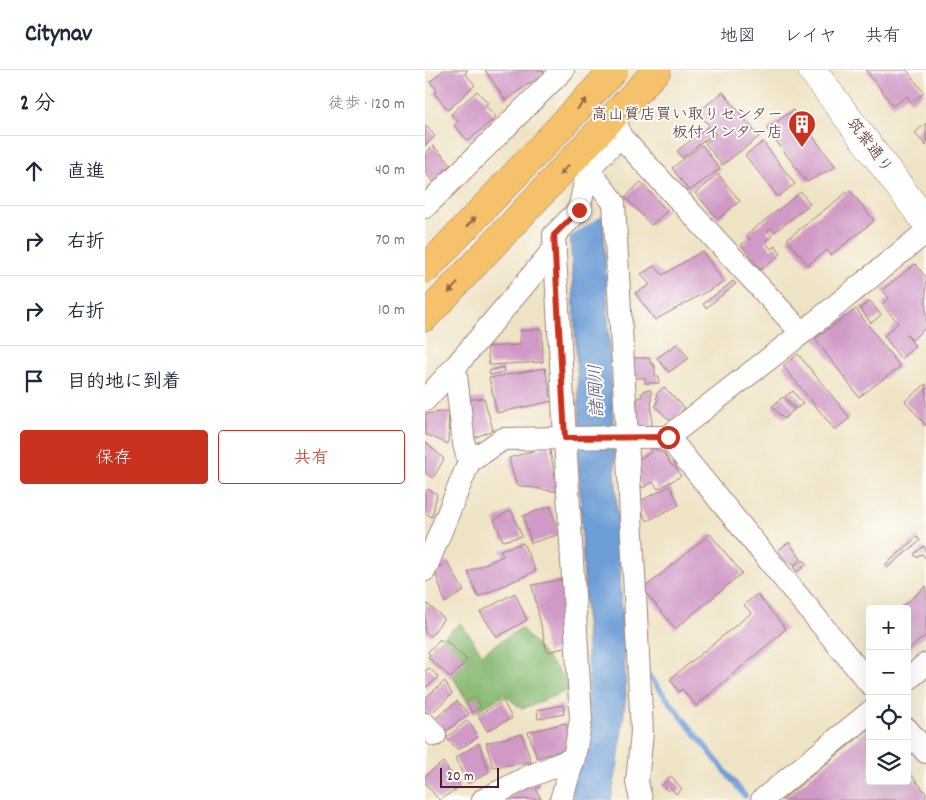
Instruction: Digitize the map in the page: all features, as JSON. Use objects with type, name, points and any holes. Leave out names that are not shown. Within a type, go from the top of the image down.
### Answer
[{"type":"highway","points":[[425,270],[614,70]]},
{"type":"highway","points":[[425,317],[657,70]]},
{"type":"street","name":"筑紫通り","points":[[812,70],[926,222]]},
{"type":"street","points":[[425,207],[553,75]]},
{"type":"street","points":[[561,800],[574,758],[581,720],[554,235],[579,210],[588,170],[619,130],[802,333]]},
{"type":"street","points":[[588,170],[614,203],[642,732],[637,782],[641,800]]},
{"type":"street","points":[[425,570],[469,462],[503,439],[668,437],[802,333],[926,232]]},
{"type":"street","points":[[425,400],[555,248]]},
{"type":"street","points":[[455,367],[464,444],[469,462]]},
{"type":"street","points":[[668,437],[866,679]]},
{"type":"street","points":[[911,677],[926,664]]},
{"type":"street","points":[[762,800],[866,715]]},
{"type":"street","points":[[911,734],[926,752]]},
{"type":"street","points":[[483,800],[526,778],[574,758]]},
{"type":"green space","points":[[461,623],[482,654],[521,628],[573,688],[522,709],[505,695],[474,712],[433,645]]},
{"type":"water","name":"諸岡川","points":[[562,70],[603,213],[626,695],[618,763],[611,800],[570,800],[589,686],[578,452],[580,428]]},
{"type":"pier","points":[[560,70],[604,70],[606,213],[568,238]]},
{"type":"building","points":[[443,70],[468,70],[465,73],[475,85],[448,110],[434,93],[437,90],[430,82]]},
{"type":"building","points":[[485,70],[542,70],[545,73],[505,100]]},
{"type":"building","points":[[866,70],[907,70],[924,93],[911,102],[907,96],[893,106]]},
{"type":"building","points":[[477,91],[488,103],[485,105],[496,117],[468,141],[454,125],[458,121],[451,114]]},
{"type":"building","points":[[723,92],[759,137],[722,165],[705,143],[716,134],[698,112]]},
{"type":"building","name":"高山質店買い取りセンター 板付インター店","points":[[793,110],[836,167],[807,182],[767,129]]},
{"type":"building","points":[[926,123],[926,146],[915,133]]},
{"type":"building","points":[[425,125],[435,136],[425,146]]},
{"type":"building","points":[[708,127],[713,134],[682,158],[677,151]]},
{"type":"building","points":[[763,142],[795,184],[778,197],[745,155]]},
{"type":"building","points":[[702,145],[720,169],[689,191],[672,168]]},
{"type":"building","points":[[433,146],[451,164],[434,182],[425,173],[425,154]]},
{"type":"building","points":[[718,174],[740,201],[718,219],[695,193]]},
{"type":"building","points":[[641,182],[667,211],[651,225],[625,197]]},
{"type":"building","points":[[850,190],[874,221],[831,255],[827,250],[808,265],[787,239]]},
{"type":"building","points":[[801,192],[810,204],[775,232],[771,228],[767,231],[772,236],[765,241],[771,249],[775,246],[781,254],[761,270],[741,245],[750,239],[746,235]]},
{"type":"building","points":[[702,251],[724,282],[655,320],[635,293],[650,285],[641,274],[654,266],[663,275]]},
{"type":"building","points":[[915,264],[926,277],[926,327],[912,340],[906,334],[915,346],[901,359],[884,336],[898,323],[882,304],[889,298],[882,290]]},
{"type":"building","points":[[733,281],[736,284],[706,308],[703,304]]},
{"type":"building","points":[[870,301],[881,315],[871,323],[860,308]]},
{"type":"building","points":[[856,309],[900,367],[859,397],[815,339]]},
{"type":"building","points":[[542,329],[543,362],[489,365],[487,347],[520,345],[520,331]]},
{"type":"building","points":[[677,344],[689,358],[669,372],[657,358]]},
{"type":"building","points":[[798,354],[850,418],[835,430],[783,366]]},
{"type":"building","points":[[634,358],[650,358],[650,363],[653,363],[653,366],[655,365],[655,376],[659,376],[659,383],[645,383],[645,378],[635,378]]},
{"type":"building","points":[[503,367],[504,372],[490,375],[489,371]]},
{"type":"building","points":[[545,368],[552,401],[497,413],[489,378]]},
{"type":"building","points":[[926,384],[926,426],[905,401]]},
{"type":"building","points":[[664,387],[685,408],[671,422],[655,406],[658,400],[656,394]]},
{"type":"building","points":[[644,390],[651,390],[652,427],[634,428],[633,401],[638,401],[638,397],[642,397],[641,393],[644,393]]},
{"type":"building","points":[[793,391],[803,404],[795,409],[785,396]]},
{"type":"building","points":[[783,397],[794,410],[784,419],[772,406]]},
{"type":"building","points":[[484,398],[493,430],[474,438],[464,400]]},
{"type":"building","points":[[449,411],[448,444],[425,434],[425,414]]},
{"type":"building","points":[[426,442],[444,459],[433,478],[425,473]]},
{"type":"building","points":[[549,446],[558,492],[516,485],[509,458]]},
{"type":"building","points":[[651,447],[664,453],[681,476],[658,489],[653,482],[642,488],[635,475],[633,462],[652,452]]},
{"type":"building","points":[[670,486],[679,505],[647,521],[638,502]]},
{"type":"building","points":[[428,489],[437,494],[432,517],[425,513],[425,493]]},
{"type":"building","points":[[550,506],[560,534],[531,543],[523,516]]},
{"type":"building","points":[[511,510],[522,536],[503,541],[494,520]]},
{"type":"building","points":[[710,534],[742,573],[675,629],[643,589]]},
{"type":"building","points":[[917,537],[920,541],[887,568],[885,565]]},
{"type":"building","points":[[789,542],[801,559],[793,565],[789,561],[787,562],[778,550]]},
{"type":"building","points":[[523,543],[536,571],[478,597],[468,572],[503,556],[500,550]]},
{"type":"building","points":[[924,546],[926,549],[926,559],[922,554],[917,558],[914,554]]},
{"type":"building","points":[[803,560],[807,564],[797,572],[793,567]]},
{"type":"building","points":[[447,561],[464,591],[445,603],[435,571]]},
{"type":"building","points":[[565,579],[568,647],[547,652],[532,585]]},
{"type":"building","points":[[926,586],[926,635],[911,648],[911,605],[905,605]]},
{"type":"building","points":[[515,593],[527,620],[497,637],[480,612]]},
{"type":"building","points":[[757,594],[786,629],[696,706],[682,689],[679,692],[670,679],[751,613],[744,605]]},
{"type":"building","points":[[427,604],[444,618],[431,636],[425,633],[425,609]]},
{"type":"building","points":[[440,639],[443,642],[445,640],[467,660],[451,678],[428,657],[430,655],[428,652]]},
{"type":"building","points":[[429,668],[439,677],[425,688],[425,671]]},
{"type":"building","points":[[445,681],[452,694],[429,715],[425,711],[425,698]]},
{"type":"building","points":[[476,697],[481,707],[471,712],[467,702]]},
{"type":"building","points":[[457,701],[469,714],[445,732],[435,719]]},
{"type":"building","points":[[503,701],[512,718],[487,731],[478,715]]},
{"type":"building","points":[[563,705],[564,714],[538,719],[537,710]]},
{"type":"building","points":[[468,720],[478,737],[458,750],[446,738]]},
{"type":"building","points":[[566,723],[572,747],[537,758],[528,732]]},
{"type":"building","points":[[866,731],[866,785],[911,785],[911,775],[926,793],[926,797],[922,800],[782,800]]},
{"type":"building","points":[[522,734],[531,762],[493,767],[486,743]]},
{"type":"building","points":[[479,743],[489,772],[468,784],[455,758]]},
{"type":"building","points":[[443,762],[460,787],[439,800],[425,783],[425,776]]},
{"type":"building","points":[[671,776],[682,789],[676,794],[671,788],[668,791],[662,785]]},
{"type":"building","points":[[536,777],[540,787],[536,789],[541,799],[506,800]]},
{"type":"waterway","points":[[649,676],[745,796]]},
{"type":"place","name":"高山質店買い取りセンター 板付インター店","points":[[802,148]]},
{"type":"route","points":[[579,210],[554,235],[565,438],[668,437]]}]
